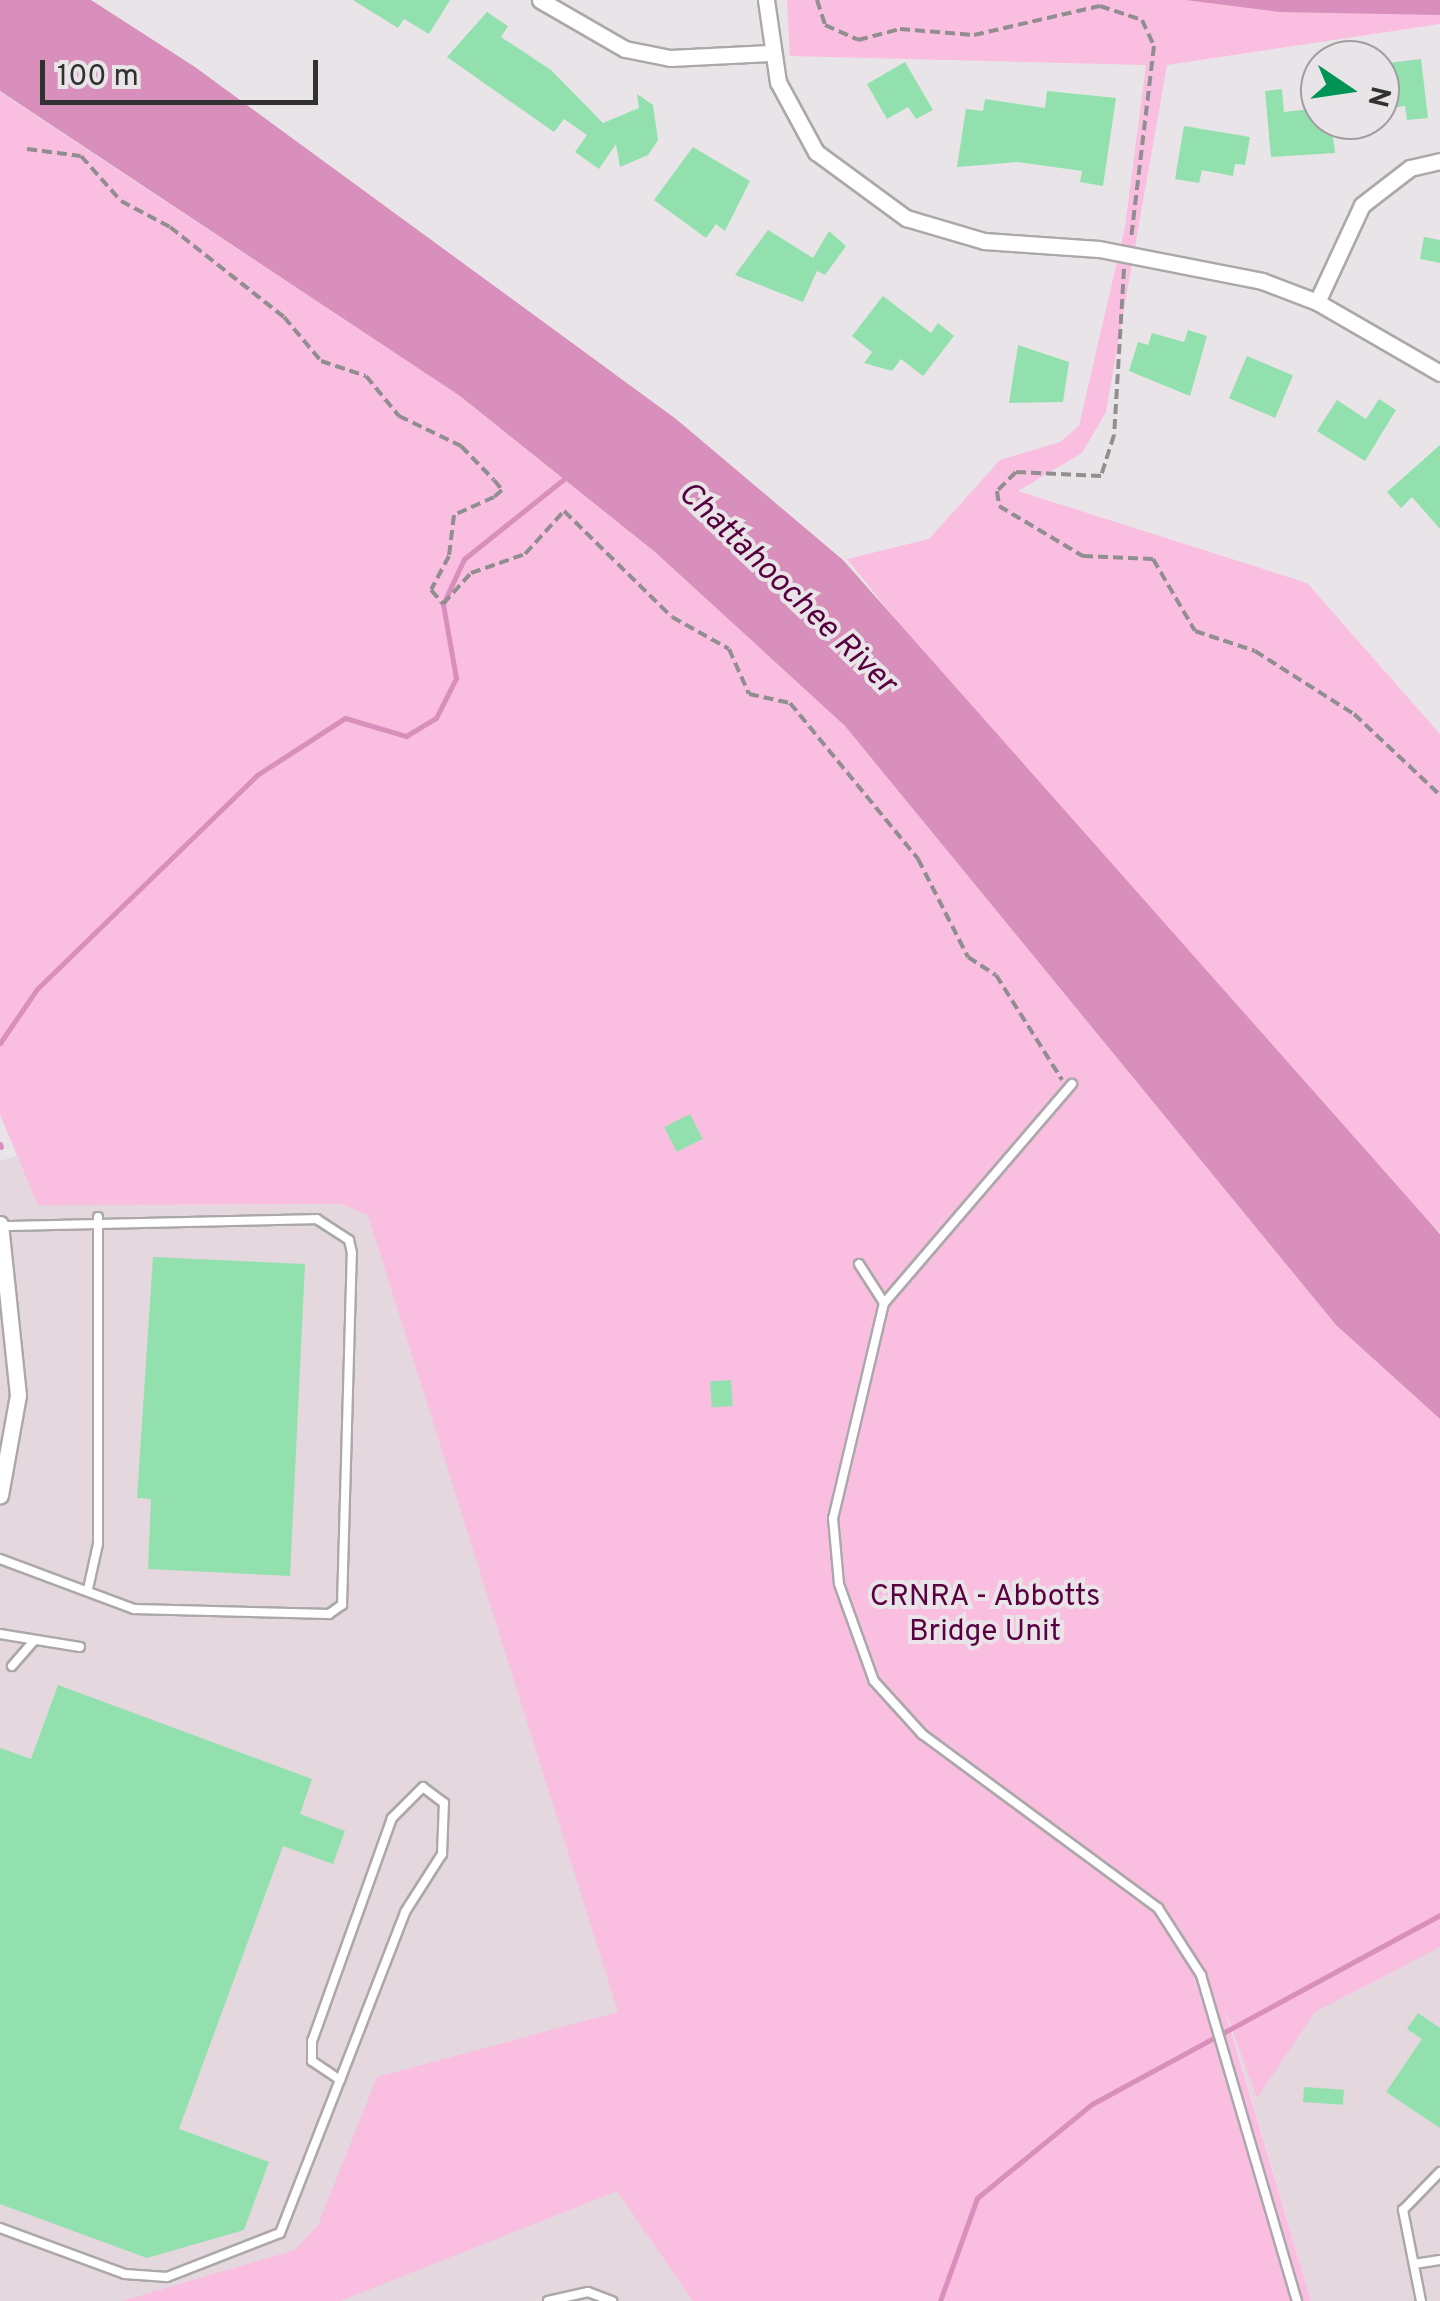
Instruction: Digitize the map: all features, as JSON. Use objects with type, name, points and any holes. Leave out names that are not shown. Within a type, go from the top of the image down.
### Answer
[{"type":"street","points":[[540,0],[625,49],[670,58],[770,53]]},
{"type":"street","points":[[766,0],[770,53],[816,152],[906,218],[984,241],[1128,253],[1317,302],[1440,373]]},
{"type":"street","points":[[1317,302],[1362,206],[1410,168],[1440,160]]},
{"type":"street","points":[[0,1225],[18,1395],[0,1495]]},
{"type":"lane","points":[[1072,1084],[884,1303],[833,1518],[850,1634],[874,1681],[922,1734],[1158,1908],[1201,1975],[1297,2301]]},
{"type":"lane","points":[[0,1225],[98,1218],[317,1219],[349,1240],[346,1592],[329,1614],[134,1609],[0,1559]]},
{"type":"lane","points":[[88,1589],[98,1544],[98,1218]]},
{"type":"lane","points":[[860,1264],[884,1303]]},
{"type":"lane","points":[[0,1634],[80,1648]]},
{"type":"lane","points":[[12,1666],[34,1641]]},
{"type":"lane","points":[[0,2228],[125,2274],[167,2278],[256,2248],[280,2233],[340,2080],[405,1912],[442,1854],[444,1803],[423,1787],[392,1818],[312,2041],[312,2061],[340,2080]]},
{"type":"lane","points":[[1420,2301],[1403,2210],[1440,2172]]},
{"type":"lane","points":[[1414,2264],[1440,2260]]},
{"type":"lane","points":[[548,2301],[588,2292],[612,2301]]},
{"type":"path","points":[[816,0],[825,25],[858,40],[900,28],[974,35],[1100,6],[1142,20],[1154,46],[1104,469],[1090,480],[1016,472],[997,491],[998,506],[1083,556],[1153,558],[1194,630],[1255,651],[1354,714],[1440,795]]},
{"type":"path","points":[[27,148],[81,156],[121,201],[170,227],[284,317],[321,362],[366,376],[399,416],[460,446],[494,480],[502,490],[494,497],[454,515],[449,556],[431,590],[443,604],[471,573],[526,554],[564,511],[681,625],[729,649],[749,694],[790,703],[918,859],[968,957],[996,975],[1045,1047],[1062,1081],[1054,1103]]},
{"type":"shaded area","points":[[334,1061],[572,1789],[694,2301],[0,2301],[0,1161]]},
{"type":"shaded area","points":[[1440,1940],[1440,2301],[1311,2301],[1224,2003]]},
{"type":"green space","points":[[787,0],[1440,0],[1440,24],[1333,40],[1300,40],[1300,45],[1167,65],[1106,412],[1082,453],[1018,491],[1307,583],[1440,734],[1440,1232],[1218,1021],[847,559],[929,539],[1000,460],[1060,442],[1079,426],[1125,227],[1146,65],[790,56]]},
{"type":"green space","name":"CRNRA - Abbotts Bridge Unit","points":[[0,92],[460,396],[655,552],[845,726],[1336,1325],[1440,1419],[1440,1947],[1315,2012],[1257,2098],[1224,2007],[1311,2301],[693,2301],[617,2191],[340,2301],[122,2301],[295,2250],[318,2225],[377,2077],[618,2012],[368,1215],[342,1204],[38,1205],[0,1115]]},
{"type":"water","name":"Chattahoochee River","points":[[0,0],[91,0],[195,67],[676,419],[843,560],[1440,1234],[1440,1419],[1336,1325],[845,726],[655,552],[460,396],[0,91]]},
{"type":"water","points":[[1186,0],[1440,0],[1440,15],[1279,12]]},
{"type":"building","points":[[353,0],[450,0],[429,34],[404,19],[398,28]]},
{"type":"building","points":[[487,12],[508,26],[501,37],[551,70],[603,123],[639,108],[637,94],[653,105],[658,140],[648,155],[620,167],[616,144],[599,169],[575,152],[587,135],[564,119],[554,132],[447,57]]},
{"type":"building","points":[[1421,59],[1428,118],[1407,120],[1405,106],[1400,107],[1400,62]]},
{"type":"building","points":[[905,62],[933,110],[916,119],[908,107],[887,119],[867,84]]},
{"type":"building","points":[[1282,89],[1284,112],[1300,110],[1300,140],[1333,140],[1335,153],[1271,157],[1265,91]]},
{"type":"building","points":[[1047,91],[1116,98],[1103,186],[1080,182],[1082,171],[1018,162],[957,167],[966,109],[983,111],[985,99],[1045,108]]},
{"type":"building","points":[[1184,126],[1250,137],[1245,165],[1235,164],[1233,176],[1202,170],[1199,183],[1175,179]]},
{"type":"building","points":[[693,147],[750,181],[725,231],[716,224],[706,238],[654,200]]},
{"type":"building","points":[[768,230],[813,258],[829,231],[846,246],[825,275],[817,271],[803,302],[735,275]]},
{"type":"building","points":[[1424,237],[1440,240],[1440,263],[1420,259]]},
{"type":"building","points":[[883,296],[931,333],[938,323],[954,336],[923,376],[901,359],[892,371],[864,363],[872,352],[852,336]]},
{"type":"building","points":[[1188,330],[1207,336],[1190,396],[1129,371],[1138,342],[1148,345],[1152,333],[1184,342]]},
{"type":"building","points":[[1018,345],[1069,362],[1063,402],[1009,403]]},
{"type":"building","points":[[1247,356],[1293,376],[1275,418],[1229,398]]},
{"type":"building","points":[[1379,399],[1396,410],[1365,461],[1317,431],[1337,400],[1366,419]]},
{"type":"building","points":[[1440,445],[1440,529],[1412,497],[1401,508],[1387,492]]},
{"type":"building","points":[[690,1114],[703,1139],[677,1152],[664,1127]]},
{"type":"building","points":[[153,1257],[305,1264],[290,1576],[148,1569],[151,1499],[137,1498]]},
{"type":"building","points":[[731,1380],[733,1406],[712,1407],[710,1381]]},
{"type":"building","points":[[58,1685],[312,1779],[300,1814],[345,1831],[333,1864],[283,1846],[179,2129],[269,2162],[244,2230],[147,2258],[0,2204],[0,1748],[31,1759]]},
{"type":"building","points":[[1418,2013],[1440,2028],[1440,2128],[1386,2092],[1422,2039],[1407,2029]]},
{"type":"building","points":[[1304,2087],[1344,2090],[1343,2105],[1303,2102]]},
{"type":"waterway","points":[[0,1043],[37,989],[257,775],[345,718],[406,736],[436,718],[456,678],[443,604],[464,559],[564,479]]},
{"type":"waterway","points":[[940,2301],[977,2198],[1092,2104],[1440,1915]]}]
